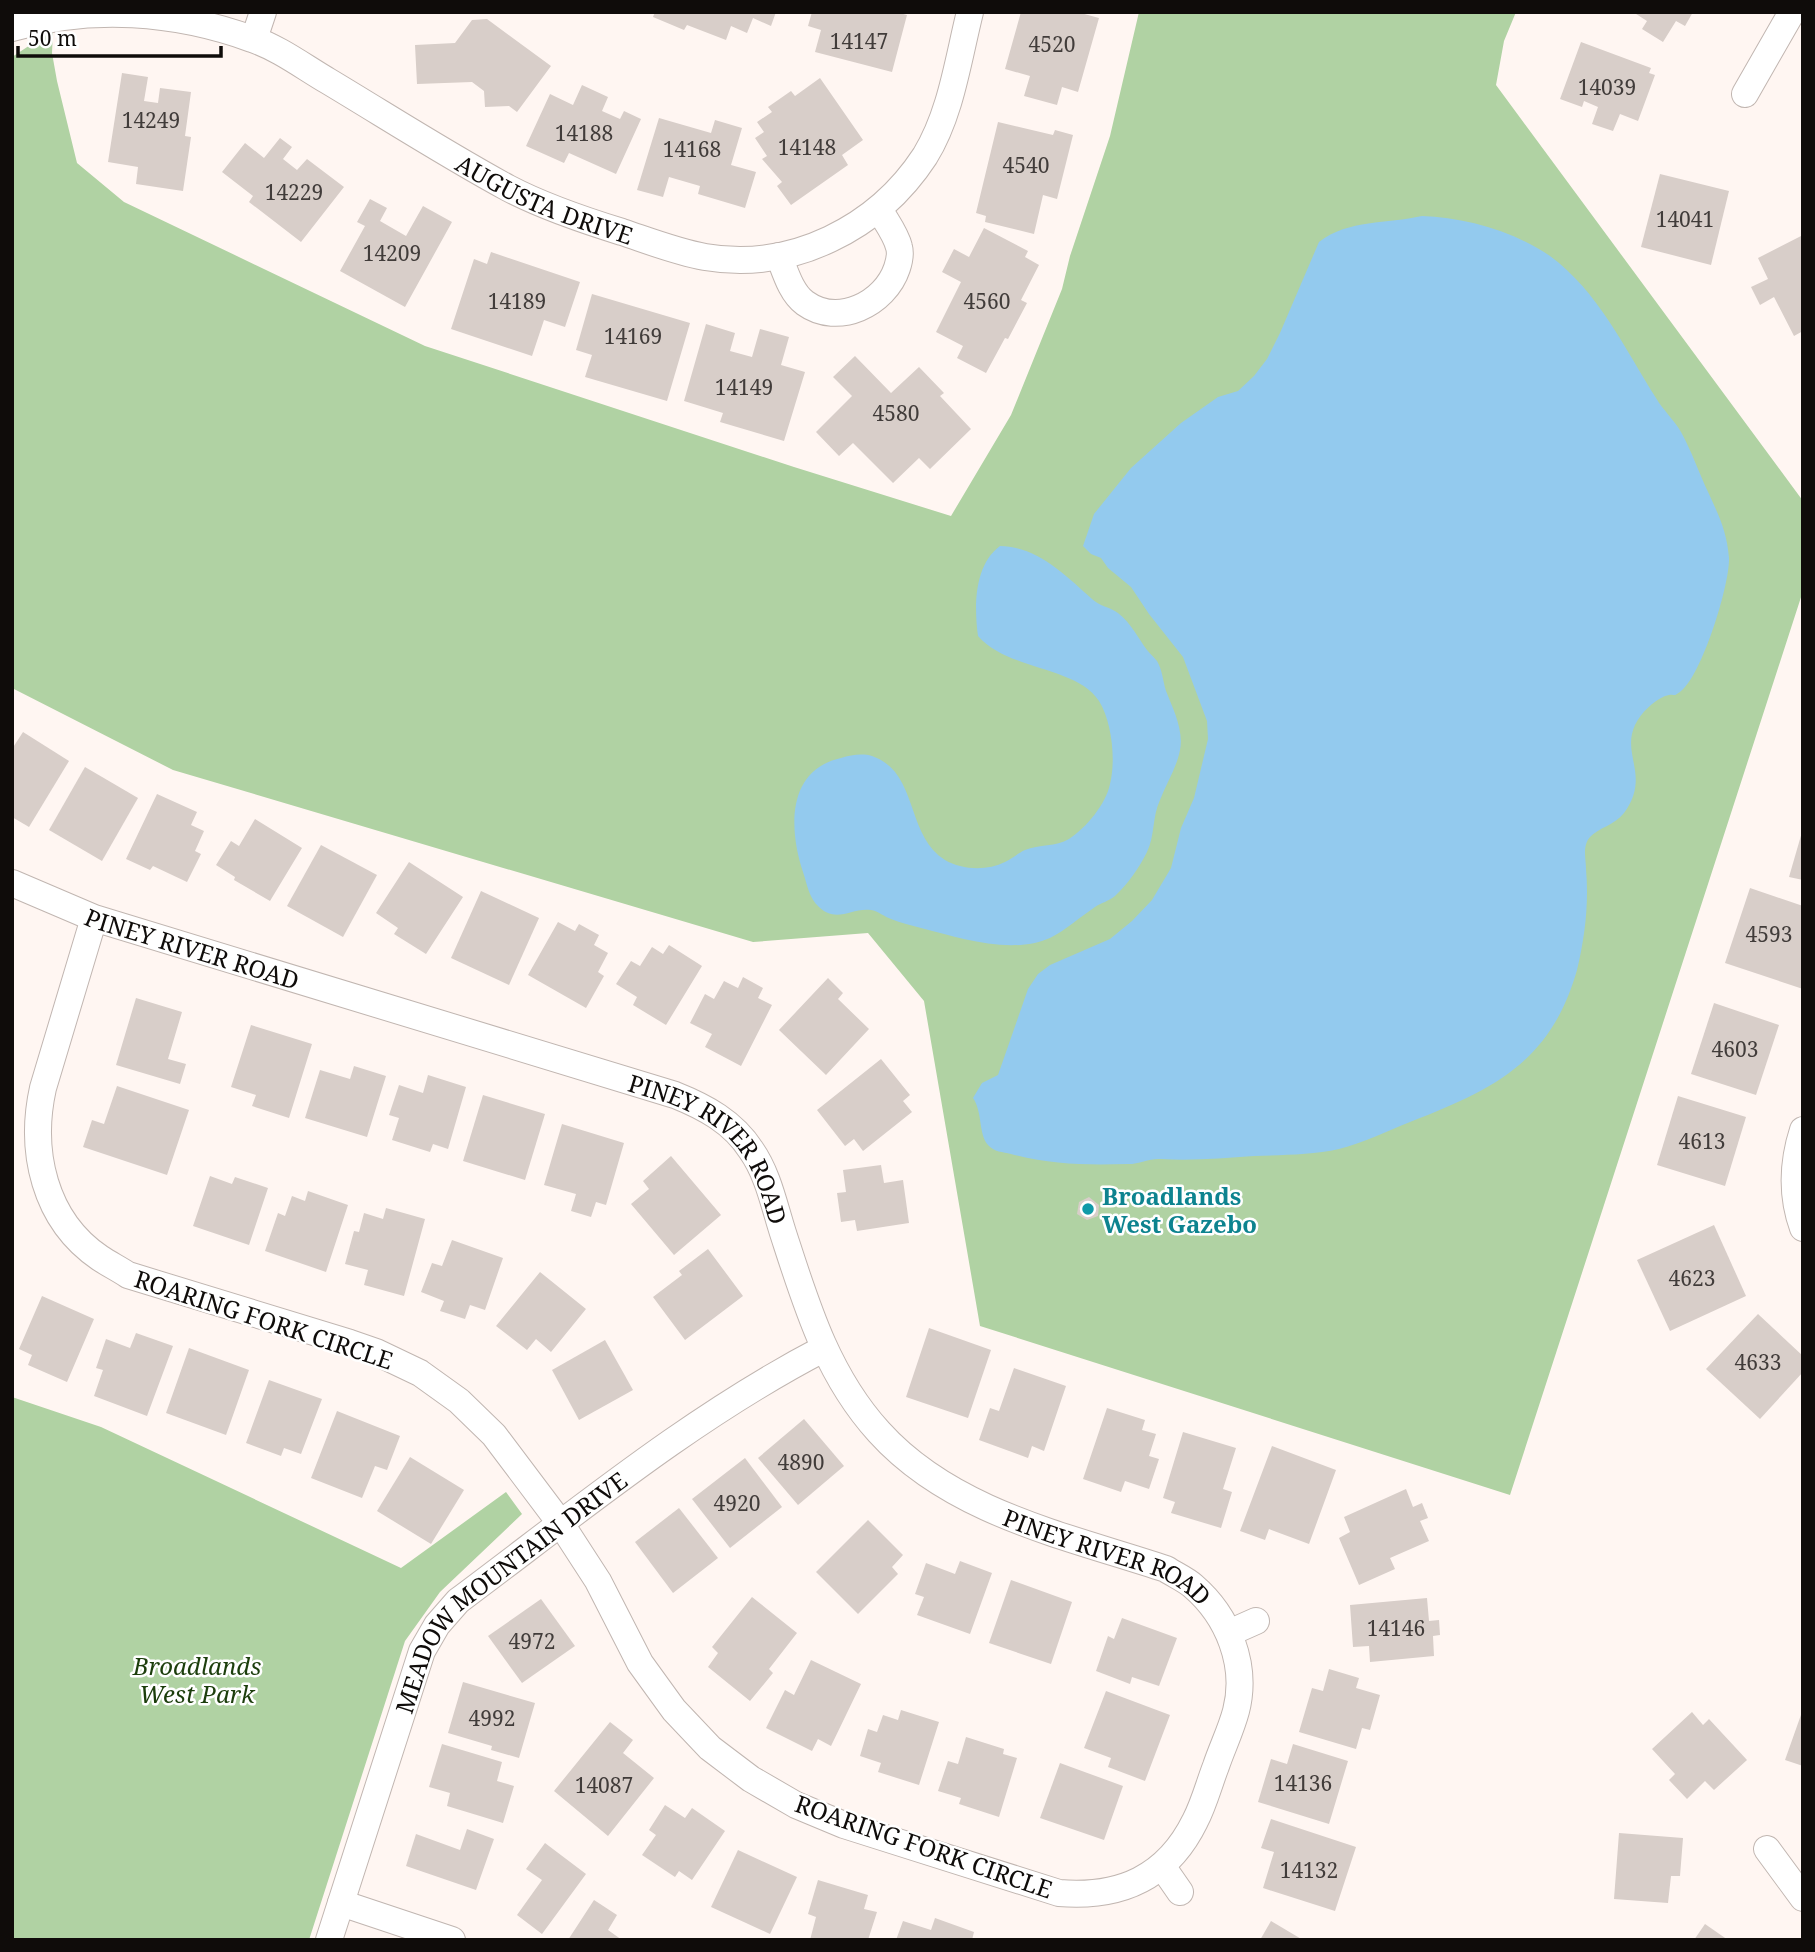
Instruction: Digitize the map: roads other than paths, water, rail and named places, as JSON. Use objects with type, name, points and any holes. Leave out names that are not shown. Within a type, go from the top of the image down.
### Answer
[{"type":"street","points":[[254,39],[263,12]]},
{"type":"street","name":"AUGUSTA DRIVE","points":[[12,28],[71,16],[105,13],[157,15],[208,24],[254,39],[508,188],[555,210],[674,249],[707,257],[745,260],[779,256],[834,238],[879,209],[904,184],[926,154],[945,113],[970,12]]},
{"type":"street","points":[[1745,94],[1792,12]]},
{"type":"street","points":[[779,256],[795,292],[806,303],[824,310],[842,312],[863,307],[881,296],[893,279],[899,261],[899,247],[879,209]]},
{"type":"street","name":"PINEY RIVER ROAD","points":[[12,883],[94,918],[675,1095],[703,1106],[729,1125],[751,1149],[764,1172],[823,1349],[848,1393],[879,1432],[916,1466],[954,1492],[994,1511],[1166,1569],[1192,1585],[1213,1606],[1229,1633]]},
{"type":"street","name":"ROARING FORK CIRCLE","points":[[94,918],[37,1112],[36,1144],[43,1203],[98,1257],[128,1275],[376,1352],[420,1373],[459,1401],[494,1435],[561,1524],[598,1581],[640,1663],[674,1710],[710,1748],[742,1772],[796,1805],[844,1825],[1059,1893],[1087,1895],[1117,1890],[1144,1878],[1162,1866],[1183,1843],[1196,1819],[1236,1710],[1240,1685],[1236,1655],[1229,1633]]},
{"type":"street","points":[[1803,1130],[1795,1154],[1793,1185],[1797,1213],[1803,1228]]},
{"type":"street","name":"MEADOW MOUNTAIN DRIVE","points":[[329,1940],[422,1651],[437,1625],[458,1601],[719,1409],[770,1377],[823,1349]]},
{"type":"street","points":[[1229,1633],[1256,1620]]},
{"type":"street","points":[[1767,1849],[1803,1898]]},
{"type":"street","points":[[1162,1866],[1180,1892]]},
{"type":"street","points":[[341,1903],[452,1940]]},
{"type":"water","points":[[1422,216],[1455,219],[1506,233],[1536,247],[1567,270],[1596,303],[1681,432],[1719,517],[1726,540],[1729,558],[1725,588],[1698,667],[1681,691],[1656,701],[1635,725],[1631,746],[1636,777],[1632,800],[1620,817],[1593,834],[1586,844],[1587,907],[1584,933],[1577,970],[1566,1002],[1552,1028],[1535,1050],[1492,1084],[1440,1110],[1339,1149],[1297,1154],[1157,1159],[1132,1164],[1069,1163],[1040,1160],[996,1150],[985,1140],[973,1098],[982,1083],[998,1075],[1028,989],[1038,974],[1050,965],[1110,939],[1152,900],[1171,868],[1181,828],[1194,798],[1208,739],[1207,721],[1183,657],[1131,587],[1108,568],[1101,558],[1091,554],[1083,546],[1094,514],[1131,468],[1181,423],[1218,397],[1238,391],[1254,376],[1267,359],[1280,333],[1319,242],[1343,229]]},
{"type":"water","points":[[1000,546],[1027,551],[1039,557],[1095,601],[1118,613],[1159,664],[1177,720],[1181,742],[1176,763],[1157,806],[1147,852],[1133,876],[1115,896],[1056,935],[1035,943],[1002,945],[969,940],[898,922],[871,910],[838,915],[826,912],[819,907],[809,891],[798,856],[794,821],[801,788],[810,775],[823,765],[860,755],[872,756],[887,764],[898,775],[923,835],[932,849],[945,860],[967,867],[998,865],[1025,850],[1064,842],[1088,822],[1108,792],[1113,753],[1110,730],[1099,701],[1075,681],[1007,656],[978,636],[978,587],[985,564]]},
{"type":"place","name":"Broadlands West Gazebo","points":[[1088,1209]]},
{"type":"park label","name":"Broadlands West Park","points":[[197,1679]]}]
